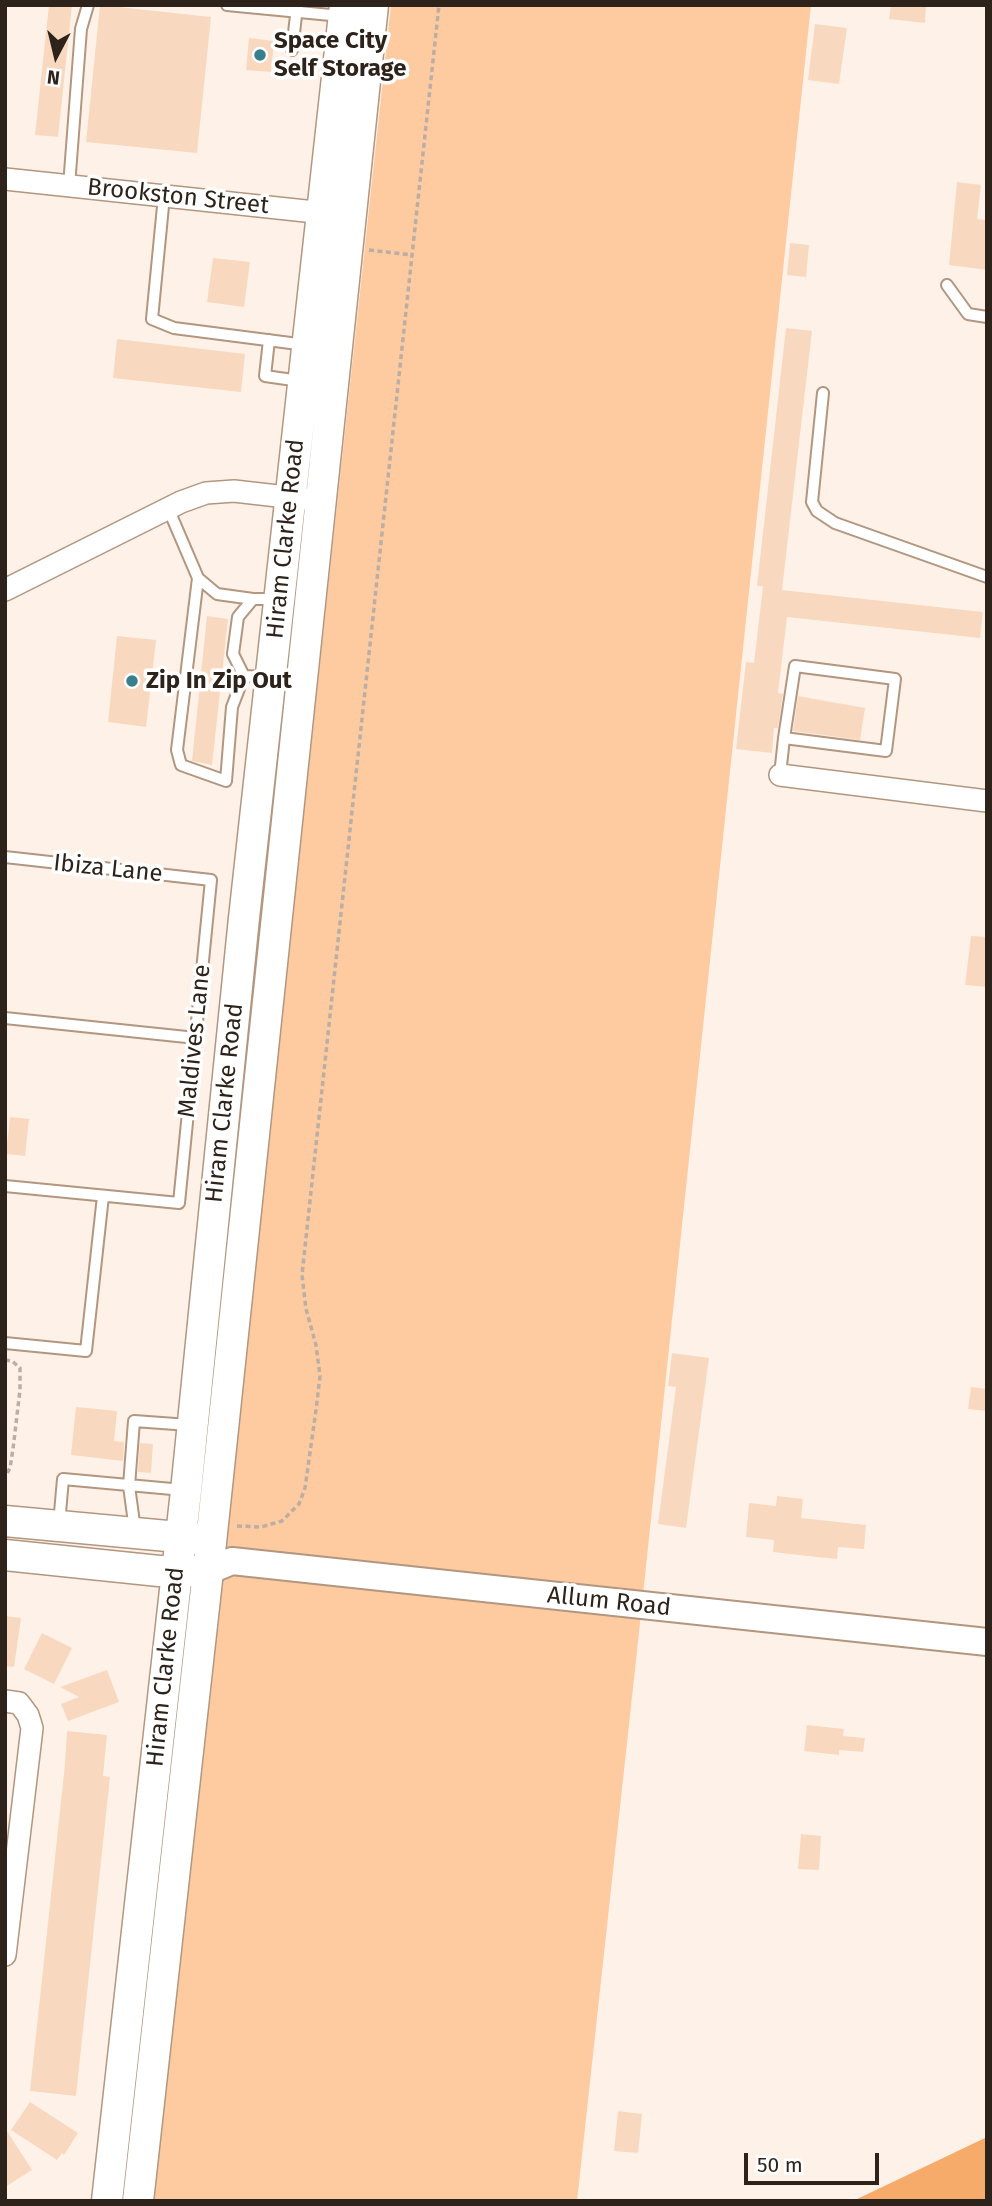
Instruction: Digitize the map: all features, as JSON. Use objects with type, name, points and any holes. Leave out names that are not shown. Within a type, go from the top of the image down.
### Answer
[{"type":"main road","name":"Hiram Clarke Road","points":[[107,2201],[186,1491],[258,795],[258,677],[266,599],[290,498],[308,345],[337,214],[373,5]]},
{"type":"main road","name":"Hiram Clarke Road","points":[[138,2201],[169,1921],[220,1566],[241,1254],[320,500],[337,214],[344,11]]},
{"type":"main road","points":[[258,795],[289,800]]},
{"type":"main road","points":[[233,1025],[265,1028]]},
{"type":"main road","points":[[210,1250],[241,1254]]},
{"type":"main road","points":[[5,1521],[181,1537],[222,1532]]},
{"type":"main road","points":[[5,1555],[177,1572],[220,1566]]},
{"type":"main road","points":[[139,1918],[169,1921]]},
{"type":"main road","points":[[111,2168],[141,2171]]},
{"type":"street","name":"Brookston Street","points":[[5,179],[337,214]]},
{"type":"street","points":[[5,590],[168,508],[206,493],[234,491],[320,500]]},
{"type":"street","points":[[780,775],[987,801]]},
{"type":"street","name":"Allum Road","points":[[220,1566],[987,1642]]},
{"type":"street","points":[[5,1701],[19,1703],[28,1715],[32,1728],[8,1902],[5,1955]]},
{"type":"lane","points":[[69,186],[81,29],[88,5]]},
{"type":"lane","points":[[227,5],[344,11]]},
{"type":"lane","points":[[292,50],[297,8]]},
{"type":"lane","points":[[163,196],[152,319],[174,328],[308,345]]},
{"type":"lane","points":[[947,285],[968,314],[987,317]]},
{"type":"lane","points":[[269,340],[265,376],[303,381]]},
{"type":"lane","points":[[823,393],[811,502],[817,512],[835,523],[987,577]]},
{"type":"lane","points":[[168,508],[198,578],[217,594],[266,599]]},
{"type":"lane","points":[[198,578],[177,750],[181,765],[226,781],[232,707],[258,677],[233,654],[238,617],[266,599]]},
{"type":"lane","points":[[780,775],[784,738],[795,666],[895,679],[886,751],[784,738]]},
{"type":"lane","name":"Ibiza Lane","points":[[5,858],[211,880]]},
{"type":"lane","name":"Maldives Lane","points":[[103,1196],[179,1203],[211,880]]},
{"type":"lane","points":[[5,1018],[196,1038]]},
{"type":"lane","points":[[5,1186],[103,1196],[86,1351],[5,1343]]},
{"type":"lane","points":[[136,1532],[130,1486],[134,1421],[192,1426]]},
{"type":"lane","points":[[59,1525],[64,1479],[186,1491]]},
{"type":"path","points":[[222,1532],[261,1527],[282,1521],[299,1504],[305,1488],[320,1376],[302,1275],[439,5]]},
{"type":"path","points":[[360,249],[412,255]]},
{"type":"path","points":[[5,1360],[20,1368],[13,1450],[10,1468],[5,1477]]},
{"type":"shaded area","points":[[391,5],[811,5],[637,1651],[577,2201],[154,2201]]},
{"type":"shaded area","points":[[987,2137],[987,2201],[853,2201]]},
{"type":"building","points":[[49,5],[72,5],[58,137],[35,135]]},
{"type":"building","points":[[100,5],[211,17],[197,153],[86,142]]},
{"type":"building","points":[[891,5],[926,5],[925,23],[889,19]]},
{"type":"building","points":[[815,24],[847,28],[839,84],[808,80]]},
{"type":"building","name":"Space City Self Storage","points":[[249,38],[274,41],[271,72],[246,70]]},
{"type":"building","points":[[957,182],[981,185],[977,219],[987,220],[987,270],[949,265]]},
{"type":"building","points":[[790,243],[809,245],[806,277],[787,275]]},
{"type":"building","points":[[213,258],[250,262],[244,307],[207,302]]},
{"type":"building","points":[[786,328],[812,331],[782,590],[983,612],[980,638],[787,617],[778,693],[783,694],[778,728],[774,728],[772,753],[736,749],[746,662],[754,663],[763,586],[757,586]]},
{"type":"building","points":[[117,339],[245,354],[241,392],[113,378]]},
{"type":"building","points":[[207,616],[228,619],[212,765],[192,761]]},
{"type":"building","name":"Zip In Zip Out","points":[[117,636],[156,640],[146,727],[108,722]]},
{"type":"building","points":[[798,696],[865,708],[860,740],[793,731]]},
{"type":"building","points":[[971,936],[987,937],[987,987],[965,985]]},
{"type":"building","points":[[10,1117],[29,1119],[25,1156],[6,1154]]},
{"type":"building","points":[[672,1353],[709,1358],[686,1528],[658,1524],[676,1387],[668,1386]]},
{"type":"building","points":[[971,1387],[987,1389],[987,1411],[968,1409]]},
{"type":"building","points":[[76,1407],[117,1411],[114,1441],[124,1442],[123,1461],[71,1455]]},
{"type":"building","points":[[140,1443],[153,1444],[151,1473],[138,1472]]},
{"type":"building","points":[[777,1496],[803,1499],[801,1518],[866,1525],[864,1549],[838,1547],[837,1559],[817,1557],[773,1552],[774,1540],[746,1537],[749,1503],[776,1506]]},
{"type":"building","points":[[5,1616],[21,1618],[14,1667],[5,1666]]},
{"type":"building","points":[[42,1633],[72,1648],[54,1684],[24,1669]]},
{"type":"building","points":[[107,1670],[119,1702],[68,1721],[61,1704],[79,1697],[60,1687]]},
{"type":"building","points":[[807,1725],[844,1729],[843,1736],[865,1738],[863,1752],[839,1750],[839,1755],[804,1751]]},
{"type":"building","points":[[67,1731],[107,1735],[103,1776],[110,1777],[76,2096],[30,2091]]},
{"type":"building","points":[[801,1834],[821,1836],[819,1870],[798,1869]]},
{"type":"building","points":[[30,2102],[78,2133],[64,2155],[62,2153],[57,2160],[11,2130]]},
{"type":"building","points":[[618,2111],[642,2114],[638,2153],[614,2151]]},
{"type":"building","points":[[5,2128],[32,2170],[5,2187]]},
{"type":"place","name":"Space City Self Storage","points":[[260,55]]},
{"type":"place","name":"Zip In Zip Out","points":[[132,681]]}]
